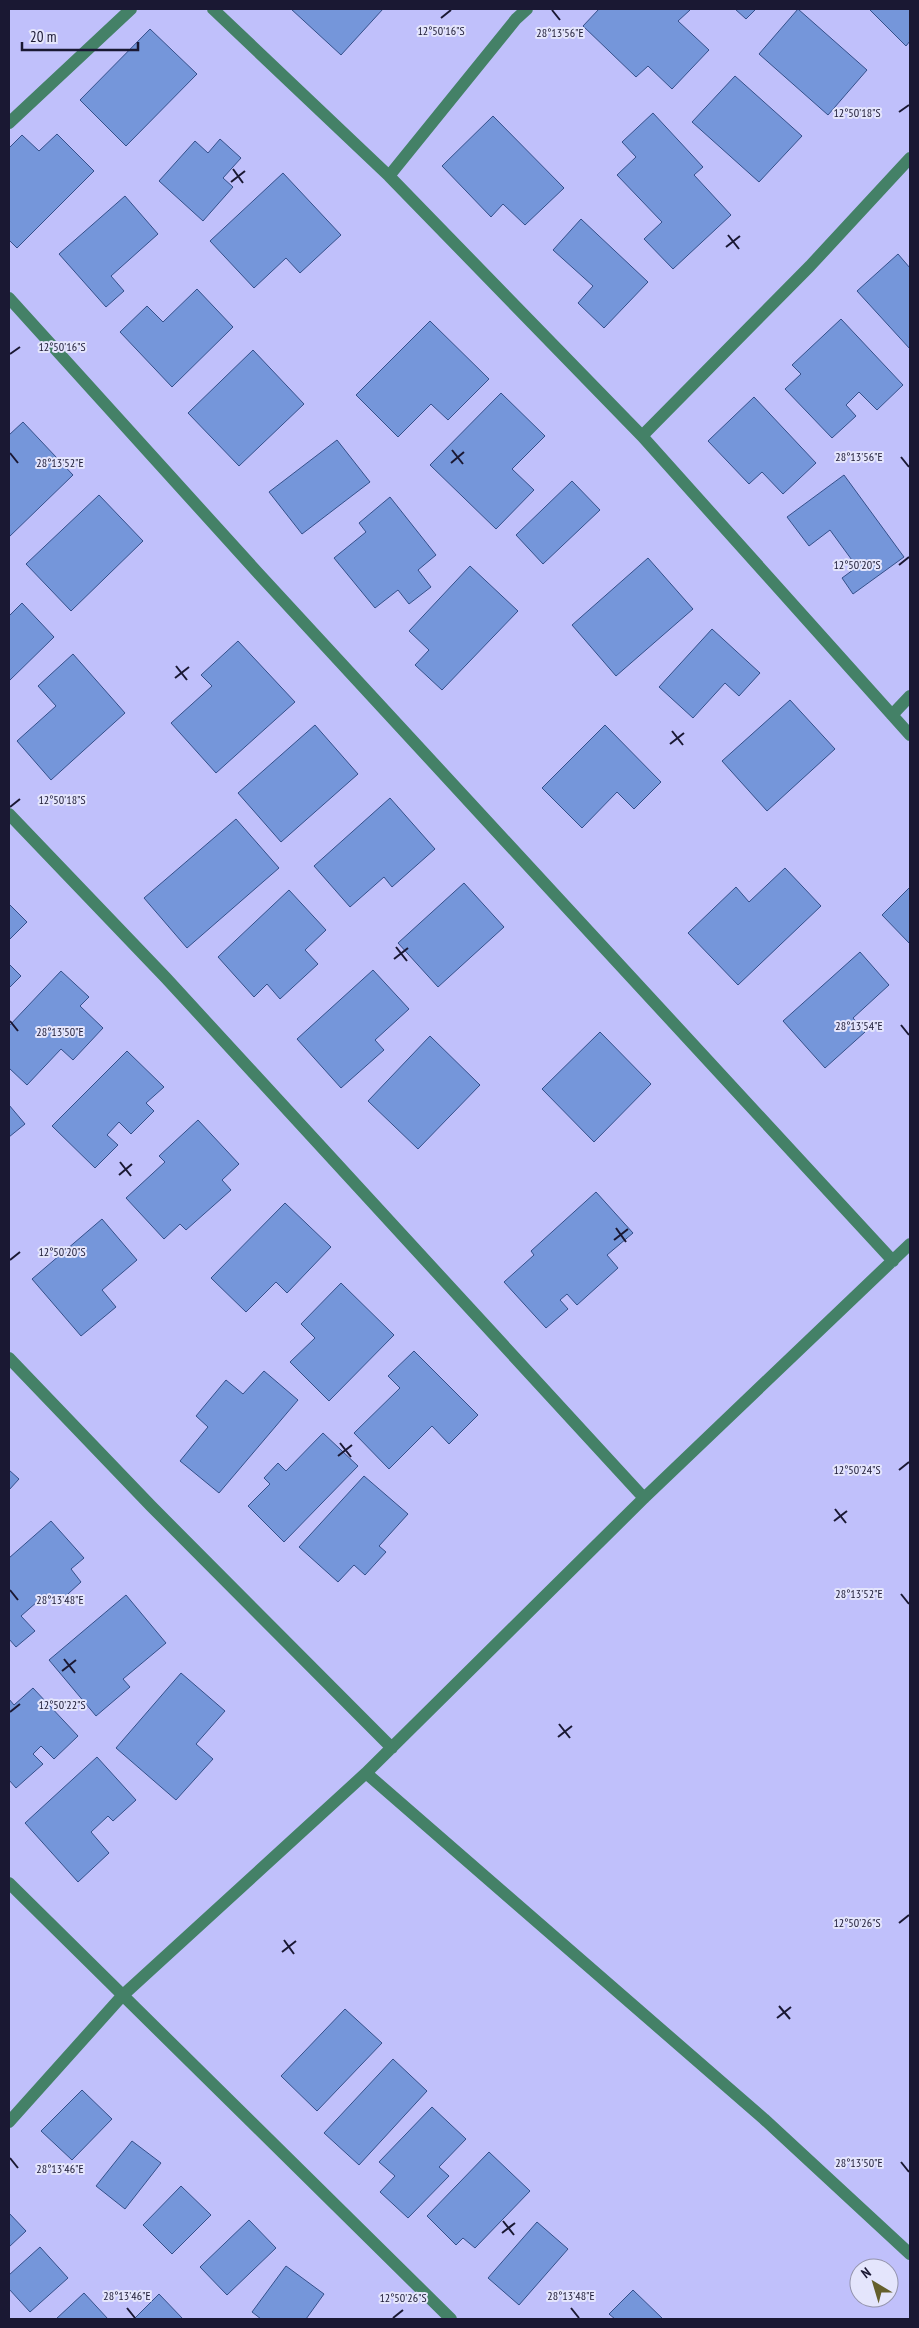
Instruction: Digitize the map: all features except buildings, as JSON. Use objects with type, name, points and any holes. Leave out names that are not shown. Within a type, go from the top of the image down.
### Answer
[{"type":"street","points":[[9,122],[131,9]]},
{"type":"street","points":[[213,9],[389,176],[642,436],[910,735]]},
{"type":"street","points":[[389,176],[516,19],[527,9]]},
{"type":"street","points":[[642,436],[810,266],[910,158]]},
{"type":"street","points":[[9,298],[258,574],[893,1261]]},
{"type":"street","points":[[892,715],[910,696]]},
{"type":"street","points":[[9,814],[166,978],[644,1498]]},
{"type":"street","points":[[9,2122],[122,1996],[366,1773],[644,1498],[910,1244]]},
{"type":"street","points":[[9,1358],[152,1506],[392,1748]]},
{"type":"street","points":[[366,1773],[764,2119],[910,2254]]},
{"type":"street","points":[[9,1883],[451,2319]]}]
